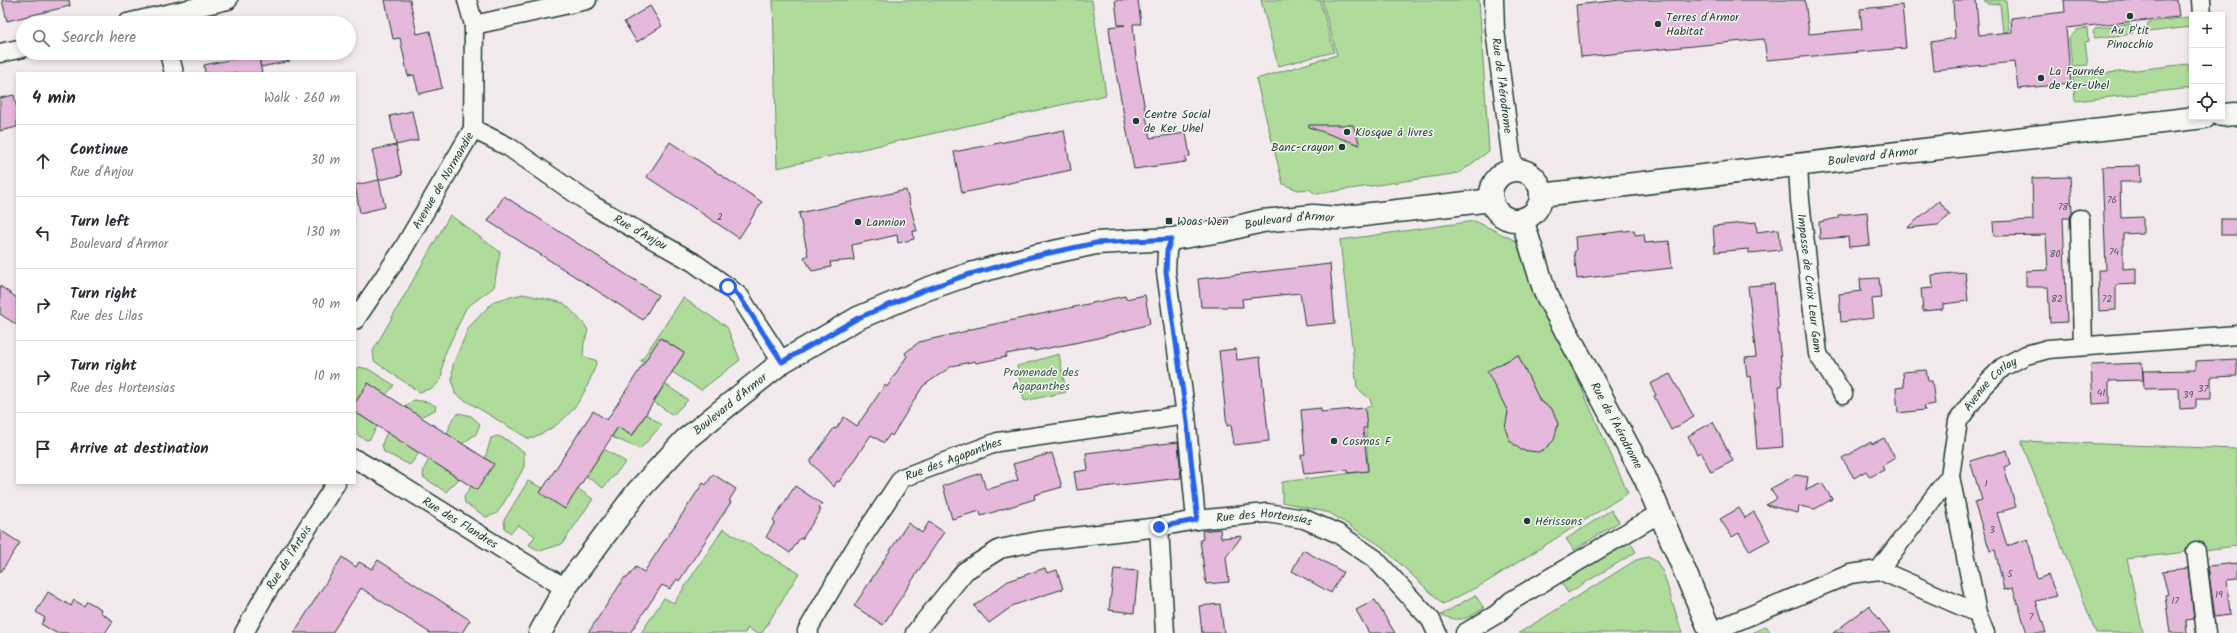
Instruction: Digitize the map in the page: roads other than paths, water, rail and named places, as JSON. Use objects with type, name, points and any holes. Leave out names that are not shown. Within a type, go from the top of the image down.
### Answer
[{"type":"main road","points":[[2225,115],[2237,114]]},
{"type":"main road","name":"Boulevard d'Armor","points":[[1542,195],[2189,119]]},
{"type":"main road","points":[[1513,170],[1529,174],[1536,179],[1542,195],[1536,210],[1522,219],[1506,218],[1495,208],[1491,192],[1496,181],[1505,172],[1513,170]]},
{"type":"main road","name":"Boulevard d'Armor","points":[[540,633],[565,588],[636,492],[685,440],[782,362],[858,318],[927,289],[967,275],[1035,256],[1096,243],[1171,239],[1221,231],[1262,221],[1314,216],[1337,218],[1492,200]]},
{"type":"main road","name":"Rue de l'Aérodrome","points":[[1522,219],[1545,292],[1645,478],[1711,633]]},
{"type":"street","points":[[158,13],[228,0]]},
{"type":"street","name":"Avenue de Normandie","points":[[356,319],[403,249],[473,129],[474,25],[467,0]]},
{"type":"street","points":[[474,25],[586,0]]},
{"type":"street","name":"Rue de l'Aérodrome","points":[[1494,0],[1495,30],[1513,170]]},
{"type":"street","points":[[2201,0],[2202,12]]},
{"type":"street","points":[[0,54],[16,50]]},
{"type":"street","points":[[171,60],[174,72]]},
{"type":"street","name":"Rue d'Anjou","points":[[473,129],[509,147],[592,205],[693,262],[728,287],[740,297],[782,362]]},
{"type":"street","name":"Impasse de Croix Leur Gam","points":[[1798,166],[1800,201],[1818,354],[1843,394]]},
{"type":"street","points":[[2080,219],[2083,346]]},
{"type":"street","points":[[1171,239],[1167,251],[1166,272],[1186,414],[1196,520]]},
{"type":"street","name":"Avenue Corlay","points":[[1985,633],[1977,613],[1950,476],[1958,421],[1982,388],[2003,367],[2026,354],[2048,349],[2237,335]]},
{"type":"street","name":"Rue des Agapanthes","points":[[809,633],[807,631],[854,550],[902,478],[998,442],[1186,414]]},
{"type":"street","name":"Rue des Flandres","points":[[356,460],[392,480],[565,588]]},
{"type":"street","name":"Avenue Corlay","points":[[1879,570],[1950,476]]},
{"type":"street","name":"Rue de l'Artois","points":[[244,633],[266,593],[335,484]]},
{"type":"street","name":"Rue des Hortensias","points":[[916,633],[965,571],[1000,549],[1038,541],[1159,527],[1196,520],[1267,513],[1304,519],[1337,533],[1375,559],[1431,620],[1437,633]]},
{"type":"street","points":[[1465,633],[1497,614],[1511,601],[1660,513]]},
{"type":"street","points":[[1159,527],[1165,633]]},
{"type":"street","points":[[2196,551],[2206,633]]},
{"type":"street","points":[[1711,633],[1850,574],[1879,570],[1977,613]]},
{"type":"place","name":"Au P'tit Pinocchio","points":[[2130,16]]},
{"type":"place","name":"Terres d'Armor Habitat","points":[[1658,24]]},
{"type":"place","name":"La Fournée de Ker-Uhel","points":[[2041,78]]},
{"type":"place","name":"Centre Social de Ker Uhel","points":[[1136,121]]},
{"type":"place","name":"Kiosque à livres","points":[[1347,132]]},
{"type":"place","name":"Banc-crayon","points":[[1342,147]]},
{"type":"place","name":"Woas Wen","points":[[1169,221]]},
{"type":"place","name":"Lannion","points":[[858,222]]},
{"type":"place","name":"Cosmos F","points":[[1334,441]]},
{"type":"place","name":"Hérissons","points":[[1527,521]]},
{"type":"park label","name":"Promenade des Agapanthes","points":[[1041,379]]}]
